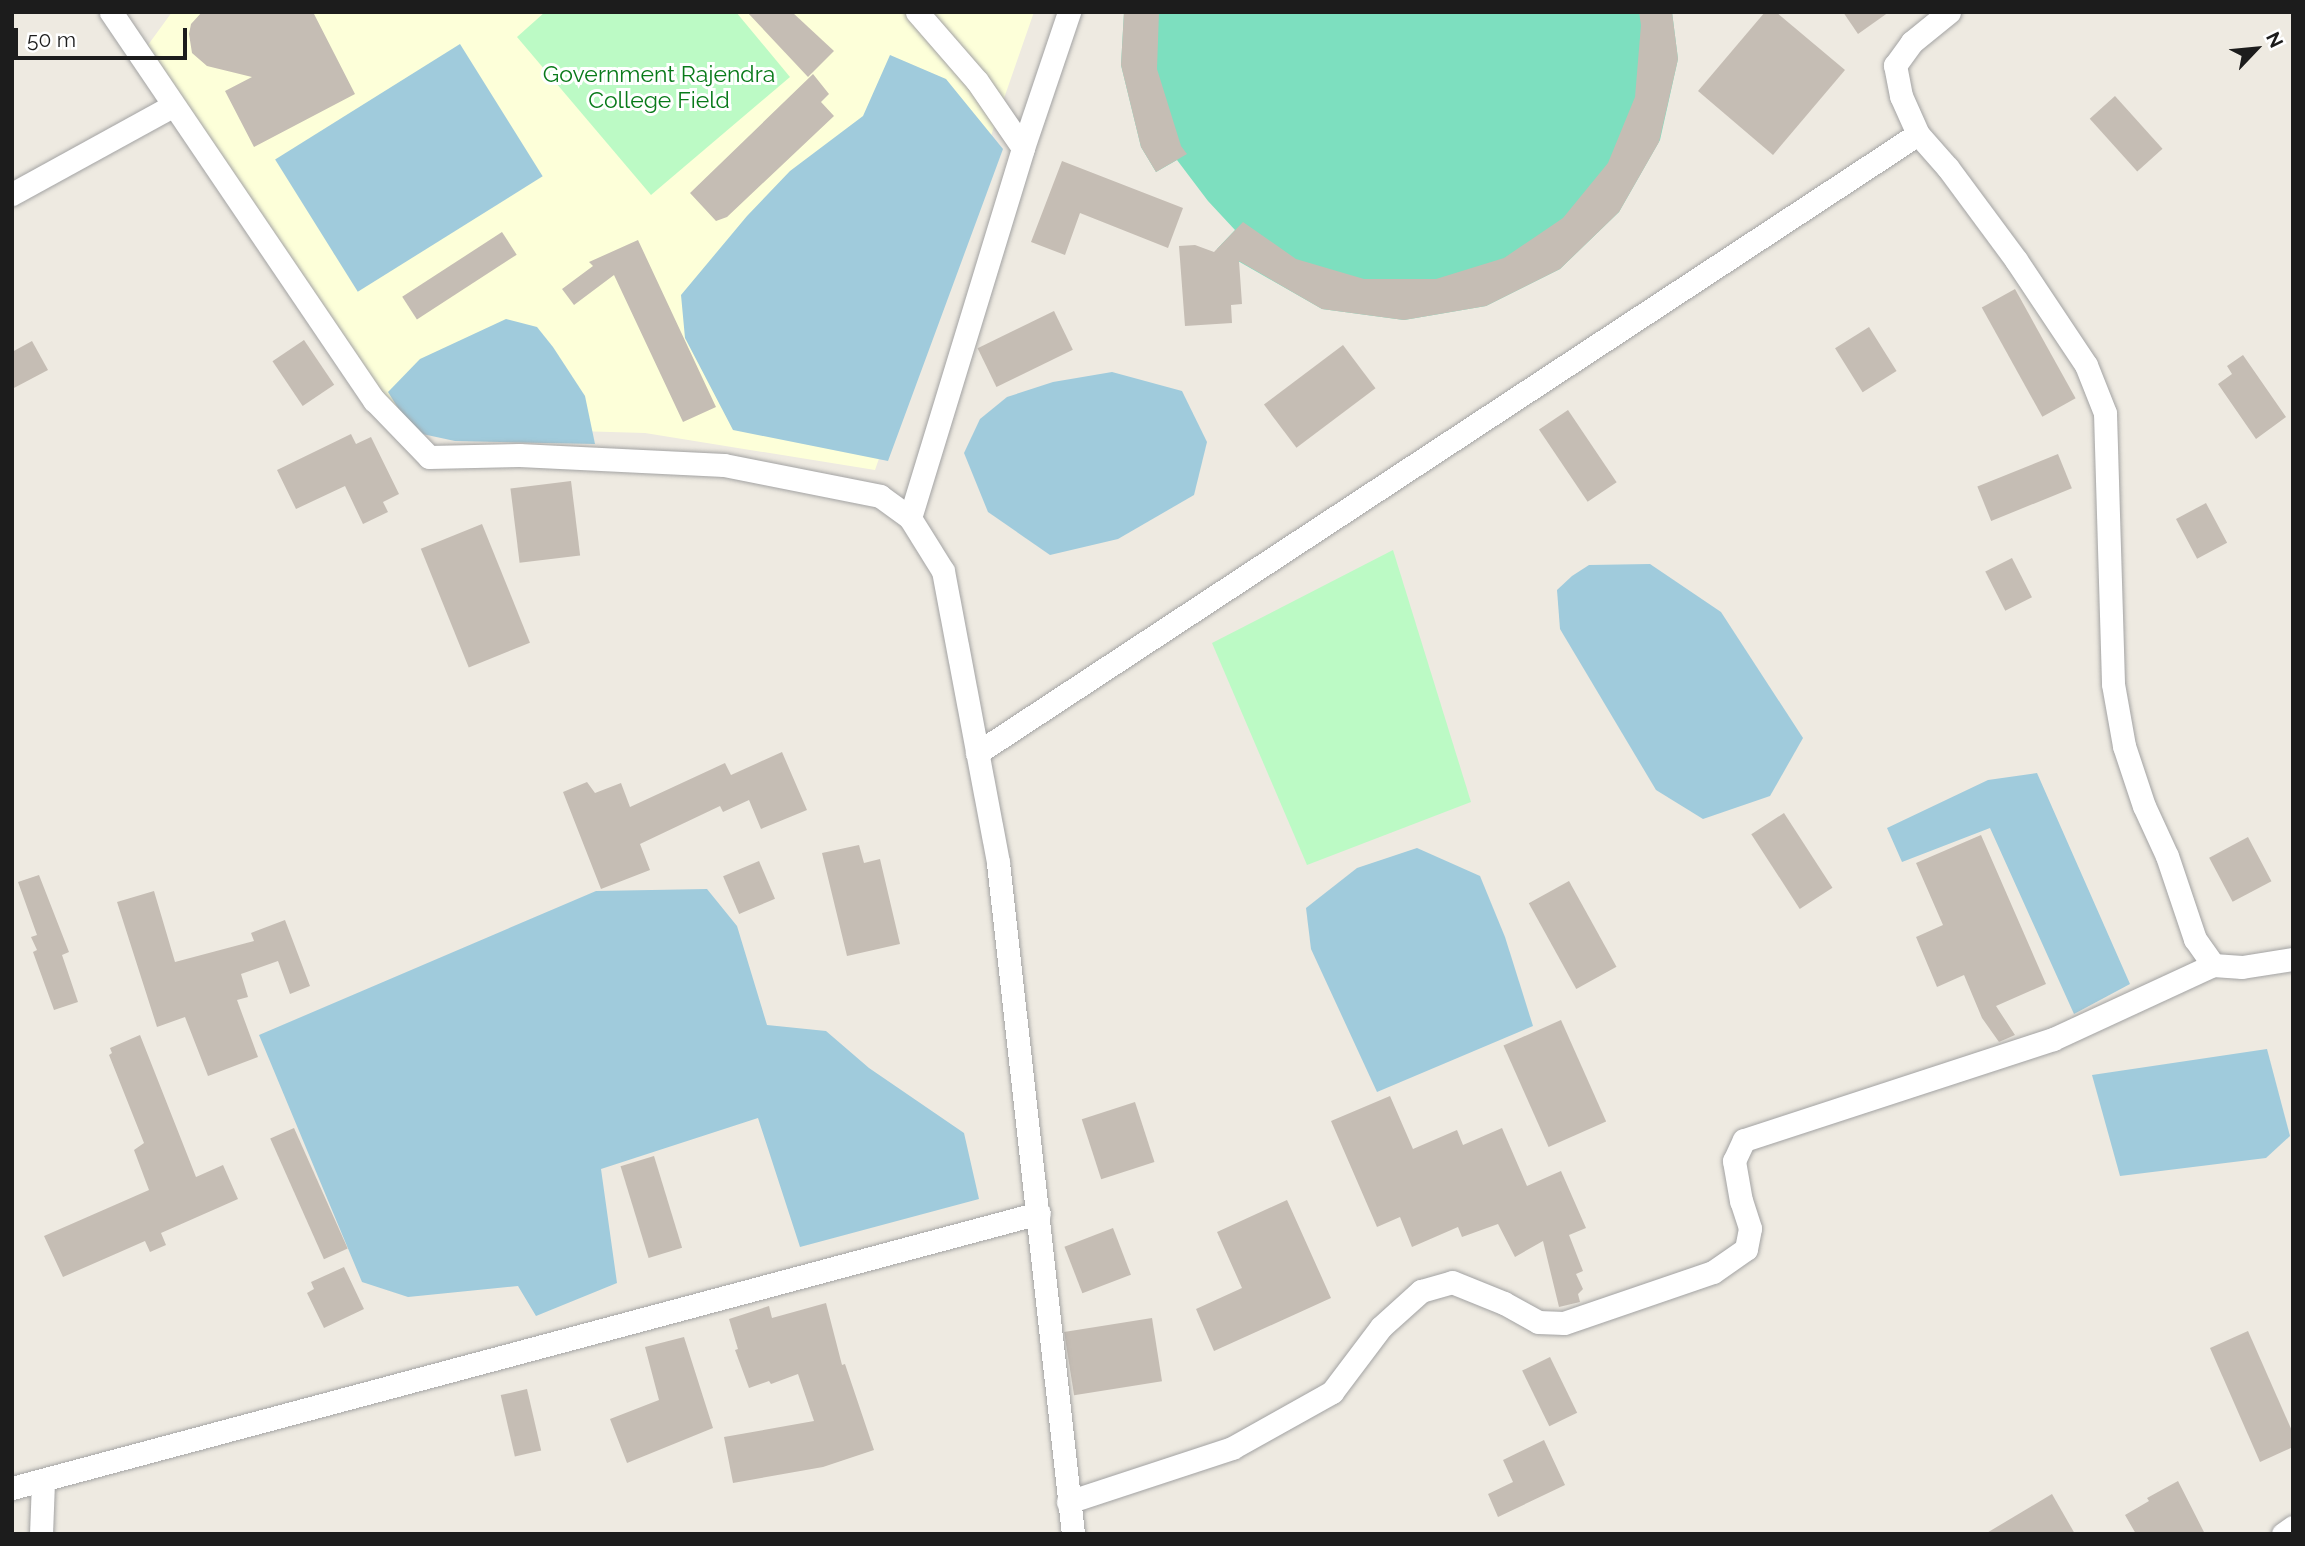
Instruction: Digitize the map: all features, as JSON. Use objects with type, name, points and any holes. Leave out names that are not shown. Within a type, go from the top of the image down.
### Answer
[{"type":"street","points":[[111,12],[172,106],[374,400],[429,457],[519,455],[724,465],[880,496],[910,518],[943,571],[998,863],[1073,1534]]},
{"type":"street","points":[[917,12],[977,80],[1024,148]]},
{"type":"street","points":[[910,518],[1024,148],[1069,12]]},
{"type":"street","points":[[1949,12],[1912,42],[1895,65],[1902,96],[1918,134],[1956,178],[2086,365],[2105,413],[2113,684],[2124,746],[2144,806],[2167,856],[2195,939],[2213,965]]},
{"type":"street","points":[[12,194],[172,106]]},
{"type":"street","points":[[977,753],[1918,134]]},
{"type":"street","points":[[1068,1502],[1232,1448],[1332,1392],[1381,1327],[1421,1291],[1452,1282],[1504,1303],[1538,1322],[1563,1323],[1713,1272],[1746,1249],[1750,1228],[1734,1161],[1744,1140],[2053,1039],[2213,965],[2242,967],[2293,959]]},
{"type":"street","points":[[12,1488],[1039,1213]]},
{"type":"street","points":[[41,1534],[43,1481]]},
{"type":"street","points":[[2283,1534],[2293,1527]]},
{"type":"shaded area","points":[[172,12],[1034,12],[875,470],[645,433],[399,426],[148,45]]},
{"type":"green space","name":"Government Rajendra College Field","points":[[545,12],[736,12],[790,77],[651,195],[517,37]]},
{"type":"green space","points":[[1124,12],[1672,12],[1678,59],[1660,140],[1619,212],[1560,269],[1486,306],[1404,320],[1322,309],[1217,249],[1235,230],[1208,201],[1177,160],[1156,172],[1141,147],[1121,65]]},
{"type":"green space","points":[[1393,550],[1471,802],[1307,865],[1212,643]]},
{"type":"water","points":[[460,44],[543,176],[358,292],[275,160]]},
{"type":"water","points":[[890,55],[946,79],[1003,149],[888,461],[733,430],[685,338],[681,295],[747,216],[790,171],[863,116]]},
{"type":"water","points":[[506,319],[537,327],[553,347],[585,396],[595,444],[455,441],[413,432],[388,392],[420,359]]},
{"type":"water","points":[[1112,372],[1182,391],[1207,442],[1194,495],[1118,539],[1050,555],[988,512],[964,453],[980,419],[1007,397],[1053,382]]},
{"type":"water","points":[[1650,564],[1721,612],[1803,738],[1770,796],[1703,819],[1656,790],[1560,629],[1557,590],[1572,576],[1589,565]]},
{"type":"water","points":[[2037,773],[2130,984],[2074,1014],[1990,828],[1902,862],[1887,828],[1988,780]]},
{"type":"water","points":[[1417,848],[1480,876],[1505,937],[1533,1026],[1377,1092],[1311,949],[1306,908],[1357,868]]},
{"type":"water","points":[[707,889],[737,926],[767,1025],[826,1031],[869,1068],[964,1133],[979,1199],[800,1247],[758,1118],[601,1169],[617,1283],[536,1316],[518,1286],[408,1297],[362,1282],[259,1035],[596,891]]},
{"type":"water","points":[[2267,1049],[2290,1136],[2266,1158],[2120,1176],[2092,1075]]},
{"type":"building","points":[[202,12],[313,12],[355,94],[254,147],[225,91],[252,77],[207,66],[192,53],[189,34],[191,24]]},
{"type":"building","points":[[747,12],[792,12],[834,51],[808,77]]},
{"type":"building","points":[[1124,12],[1159,12],[1157,69],[1181,146],[1187,154],[1156,172],[1141,147],[1121,65]]},
{"type":"building","points":[[1639,12],[1672,12],[1678,59],[1659,142],[1619,212],[1560,269],[1486,306],[1404,320],[1322,309],[1239,261],[1242,304],[1231,305],[1232,323],[1185,326],[1179,246],[1195,245],[1214,252],[1243,222],[1296,259],[1364,279],[1436,279],[1504,258],[1563,218],[1608,163],[1635,97],[1641,25]]},
{"type":"building","points":[[1765,12],[1776,12],[1845,70],[1773,155],[1698,91]]},
{"type":"building","points":[[1843,12],[1889,12],[1858,34]]},
{"type":"building","points":[[813,74],[829,94],[821,102],[834,116],[727,217],[716,221],[690,193]]},
{"type":"building","points":[[2115,96],[2163,149],[2137,172],[2090,119]]},
{"type":"building","points":[[1062,161],[1183,208],[1168,248],[1080,213],[1065,255],[1031,242]]},
{"type":"building","points":[[502,232],[517,255],[417,319],[402,297]]},
{"type":"building","points":[[638,240],[716,407],[683,422],[614,275],[574,305],[562,289],[593,266],[589,262]]},
{"type":"building","points":[[2015,289],[2076,398],[2042,417],[1982,307]]},
{"type":"building","points":[[1054,311],[1073,350],[996,387],[978,348]]},
{"type":"building","points":[[1869,327],[1897,371],[1863,392],[1835,348]]},
{"type":"building","points":[[304,340],[334,385],[303,406],[272,361]]},
{"type":"building","points":[[32,341],[48,370],[12,389],[12,352]]},
{"type":"building","points":[[1343,345],[1375,388],[1296,448],[1264,405]]},
{"type":"building","points":[[2243,355],[2286,417],[2256,439],[2218,384],[2232,374],[2227,366]]},
{"type":"building","points":[[1568,410],[1617,482],[1588,502],[1539,430]]},
{"type":"building","points":[[351,434],[356,444],[371,437],[399,494],[383,502],[388,512],[363,524],[345,486],[296,509],[277,470]]},
{"type":"building","points":[[2058,454],[2072,488],[1991,521],[1977,487]]},
{"type":"building","points":[[571,481],[580,555],[520,563],[510,488]]},
{"type":"building","points":[[2206,503],[2227,543],[2197,559],[2176,519]]},
{"type":"building","points":[[482,524],[530,643],[469,667],[421,549]]},
{"type":"building","points":[[2012,558],[2032,597],[2005,611],[1985,572]]},
{"type":"building","points":[[782,752],[807,810],[761,829],[749,800],[723,812],[720,806],[640,844],[650,870],[601,889],[563,792],[587,782],[595,793],[621,783],[630,807],[725,763],[731,775]]},
{"type":"building","points":[[1784,813],[1832,888],[1800,909],[1751,834]]},
{"type":"building","points":[[1981,835],[2046,984],[1996,1006],[2015,1035],[1999,1042],[1982,1018],[1964,975],[1937,987],[1916,937],[1943,925],[1916,863]]},
{"type":"building","points":[[2248,837],[2271,881],[2233,902],[2209,858]]},
{"type":"building","points":[[859,845],[864,863],[880,859],[900,944],[847,956],[822,853]]},
{"type":"building","points":[[759,861],[775,899],[739,914],[723,876]]},
{"type":"building","points":[[39,875],[69,952],[62,955],[78,1002],[54,1010],[33,952],[37,950],[31,937],[37,935],[18,882]]},
{"type":"building","points":[[1569,881],[1617,967],[1576,989],[1529,903]]},
{"type":"building","points":[[154,891],[175,962],[254,941],[251,933],[285,920],[310,986],[290,994],[278,961],[241,974],[248,997],[237,1000],[258,1057],[208,1076],[185,1017],[157,1027],[117,902]]},
{"type":"building","points":[[1561,1020],[1606,1121],[1549,1147],[1503,1046]]},
{"type":"building","points":[[140,1035],[196,1177],[223,1165],[238,1199],[161,1233],[166,1245],[150,1252],[145,1241],[63,1277],[44,1236],[149,1190],[134,1150],[144,1143],[109,1055],[112,1053],[110,1048]]},
{"type":"building","points":[[1390,1096],[1413,1149],[1457,1130],[1463,1145],[1502,1128],[1527,1186],[1561,1171],[1586,1228],[1569,1235],[1583,1271],[1576,1274],[1583,1289],[1578,1294],[1580,1302],[1559,1307],[1543,1241],[1515,1257],[1498,1224],[1462,1237],[1458,1227],[1412,1247],[1400,1217],[1377,1227],[1331,1121]]},
{"type":"building","points":[[1135,1102],[1154,1162],[1101,1179],[1082,1119]]},
{"type":"building","points":[[294,1128],[348,1249],[324,1259],[270,1139]]},
{"type":"building","points":[[654,1156],[682,1248],[649,1258],[621,1166]]},
{"type":"building","points":[[1287,1200],[1331,1298],[1214,1351],[1196,1309],[1242,1288],[1217,1232]]},
{"type":"building","points":[[1113,1228],[1131,1275],[1082,1293],[1064,1247]]},
{"type":"building","points":[[344,1267],[364,1309],[324,1328],[307,1293],[314,1289],[311,1282]]},
{"type":"building","points":[[826,1303],[842,1365],[845,1364],[874,1450],[823,1467],[733,1483],[724,1437],[814,1421],[798,1374],[771,1384],[769,1381],[749,1388],[735,1350],[738,1349],[729,1319],[769,1306],[772,1318]]},
{"type":"building","points":[[1152,1318],[1162,1381],[1074,1395],[1064,1332]]},
{"type":"building","points":[[2248,1331],[2293,1433],[2293,1447],[2260,1462],[2210,1348]]},
{"type":"building","points":[[684,1337],[713,1428],[627,1463],[610,1419],[659,1400],[645,1347]]},
{"type":"building","points":[[1550,1357],[1577,1413],[1549,1426],[1522,1371]]},
{"type":"building","points":[[527,1389],[541,1450],[515,1456],[501,1395]]},
{"type":"building","points":[[1544,1440],[1565,1485],[1498,1517],[1488,1494],[1513,1482],[1503,1460]]},
{"type":"building","points":[[2178,1481],[2205,1534],[2136,1534],[2125,1515],[2149,1501],[2147,1498]]},
{"type":"building","points":[[2052,1494],[2075,1534],[1985,1534]]}]
